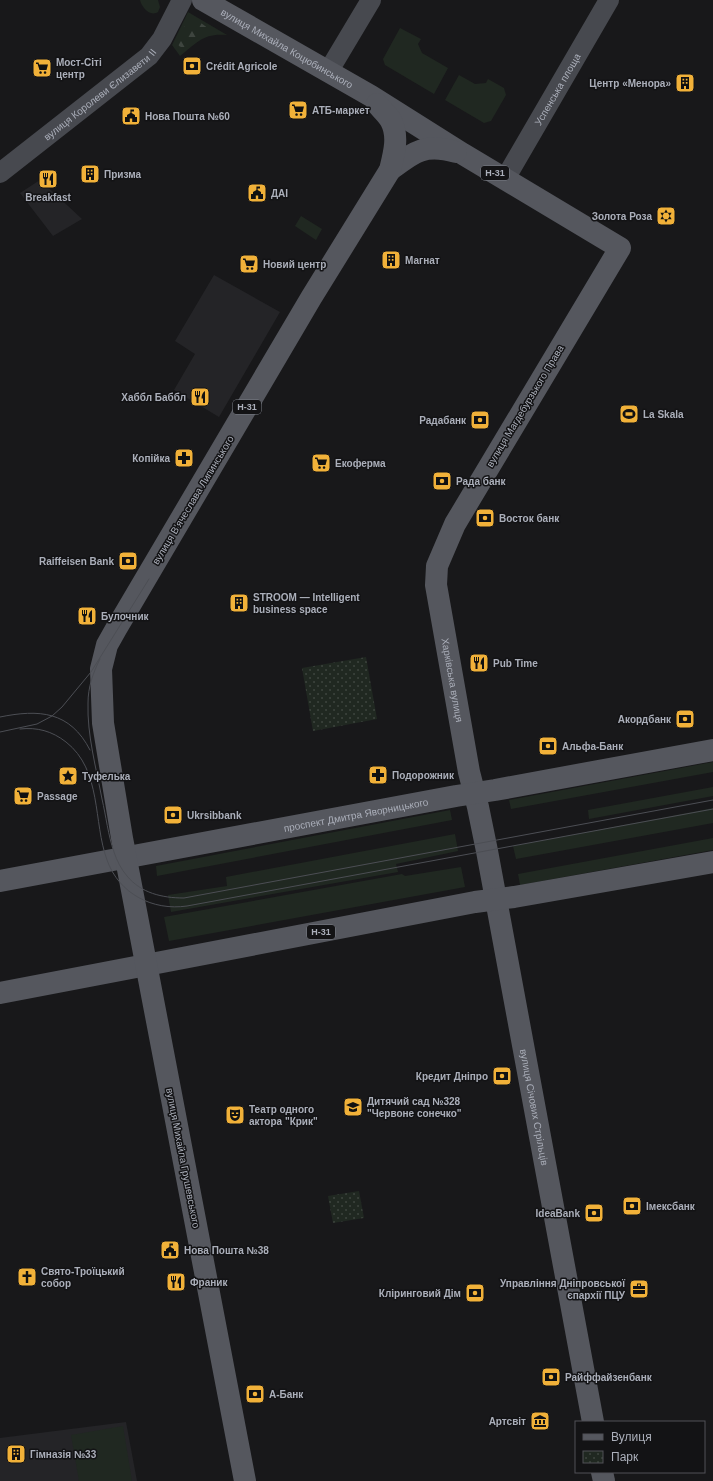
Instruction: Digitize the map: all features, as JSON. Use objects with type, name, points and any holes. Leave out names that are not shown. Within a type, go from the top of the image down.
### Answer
[{"type":"main road","name":"вулиця Михайла Коцюбинського","points":[[203,0],[371,96]]},
{"type":"main road","name":"Н-31","points":[[371,96],[505,179]]},
{"type":"main road","name":"вулиця Вʼячеслава Липинського","points":[[126,858],[103,723],[101,669],[107,645],[311,298],[390,170],[394,153],[395,137],[391,121],[371,96]]},
{"type":"main road","name":"вулиця Вʼячеслава Липинського","points":[[390,170],[414,152],[432,148],[450,150],[463,154]]},
{"type":"main road","name":"вулиця Магдебурзького Права","points":[[437,566],[455,524],[620,248],[505,179]]},
{"type":"main road","name":"Харківська вулиця","points":[[437,566],[436,585],[469,772],[475,793]]},
{"type":"main road","name":"проспект Дмитра Яворницького","points":[[0,881],[713,750]]},
{"type":"main road","name":"вулиця Січових Стрільців","points":[[475,793],[593,1421]]},
{"type":"main road","name":"вулиця Михайла Грушевського","points":[[126,858],[245,1481]]},
{"type":"main road","points":[[496,900],[713,862]]},
{"type":"main road","name":"Н-31","points":[[0,993],[475,902],[496,900]]},
{"type":"street","name":"вулиця Королеви Єлизавети ІІ","points":[[0,173],[149,56],[162,39],[182,0]]},
{"type":"street","points":[[328,72],[371,0]]},
{"type":"street","name":"Успенська площа","points":[[505,179],[609,0]]},
{"type":"shaded area","points":[[40,180],[82,219],[53,236],[20,193]]},
{"type":"shaded area","points":[[214,275],[280,312],[219,417],[174,390],[195,354],[175,341]]},
{"type":"shaded area","points":[[126,1422],[137,1481],[0,1481],[0,1438]]},
{"type":"green space","points":[[140,0],[158,0],[160,7],[158,12],[149,13]]},
{"type":"green space","points":[[188,12],[227,35],[212,35],[206,37],[180,56],[172,45]]},
{"type":"green space","points":[[193,20],[197,20],[209,29],[192,45],[185,49],[179,46],[177,42],[178,38],[182,29]]},
{"type":"green space","points":[[400,28],[421,39],[418,44],[422,53],[448,68],[434,94],[385,65],[383,59]]},
{"type":"green space","points":[[459,75],[475,84],[486,83],[488,79],[504,88],[506,95],[491,121],[484,123],[445,100]]},
{"type":"green space","points":[[301,216],[322,229],[316,240],[295,226]]},
{"type":"green space","points":[[366,657],[377,719],[313,731],[302,668]]},
{"type":"green space","points":[[713,762],[713,772],[511,809],[509,800]]},
{"type":"green space","points":[[713,787],[713,796],[589,819],[588,810]]},
{"type":"green space","points":[[713,808],[713,823],[516,859],[513,846]]},
{"type":"green space","points":[[450,810],[452,820],[157,876],[156,866]]},
{"type":"green space","points":[[455,834],[458,851],[396,864],[398,872],[171,912],[168,895],[227,886],[226,877]]},
{"type":"green space","points":[[713,838],[713,850],[520,885],[518,874]]},
{"type":"green space","points":[[461,867],[465,887],[169,941],[164,917],[402,874],[405,876]]},
{"type":"green space","points":[[359,1191],[364,1218],[333,1223],[328,1196]]},
{"type":"green space","points":[[123,1426],[132,1481],[79,1481],[71,1435]]},
{"type":"tram line","points":[[0,732],[37,724],[52,716],[62,707],[91,672],[149,579]]},
{"type":"tram line","points":[[100,659],[90,686],[88,697],[88,715],[92,751],[110,839],[118,862],[127,876],[139,887],[160,896],[184,898],[713,800]]},
{"type":"tram line","points":[[0,717],[28,713],[52,716],[63,720],[73,727],[82,737],[90,750]]},
{"type":"tram line","points":[[20,729],[38,729],[55,735],[66,742],[78,754],[86,767],[91,782],[103,845],[112,872],[129,891],[139,898],[162,906],[187,906],[713,809]]},
{"type":"place","name":"Crédit Agricole","points":[[192,66]]},
{"type":"place","name":"Мост-Сіті центр","points":[[42,68]]},
{"type":"place","name":"Центр «Менора»","points":[[685,83]]},
{"type":"place","name":"АТБ-маркет","points":[[298,110]]},
{"type":"place","name":"Нова Пошта №60","points":[[131,116]]},
{"type":"place","name":"Призма","points":[[90,174]]},
{"type":"place","name":"Breakfast","points":[[48,179]]},
{"type":"place","name":"ДАІ","points":[[257,193]]},
{"type":"place","name":"Золота Роза","points":[[666,216]]},
{"type":"place","name":"Магнат","points":[[391,260]]},
{"type":"place","name":"Новий центр","points":[[249,264]]},
{"type":"place","name":"Хаббл Баббл","points":[[200,397]]},
{"type":"place","name":"La Skala","points":[[629,414]]},
{"type":"place","name":"Радабанк","points":[[480,420]]},
{"type":"place","name":"Копійка","points":[[184,458]]},
{"type":"place","name":"Екоферма","points":[[321,463]]},
{"type":"place","name":"Рада банк","points":[[442,481]]},
{"type":"place","name":"Восток банк","points":[[485,518]]},
{"type":"place","name":"Raiffeisen Bank","points":[[128,561]]},
{"type":"place","name":"STROOM — Intelligent business space","points":[[239,603]]},
{"type":"place","name":"Булочник","points":[[87,616]]},
{"type":"place","name":"Pub Time","points":[[479,663]]},
{"type":"place","name":"Акордбанк","points":[[685,719]]},
{"type":"place","name":"Альфа-Банк","points":[[548,746]]},
{"type":"place","name":"Подорожник","points":[[378,775]]},
{"type":"place","name":"Туфелька","points":[[68,776]]},
{"type":"place","name":"Passage","points":[[23,796]]},
{"type":"place","name":"Ukrsibbank","points":[[173,815]]},
{"type":"place","name":"Кредит Дніпро","points":[[502,1076]]},
{"type":"place","name":"Дитячий сад №328 \"Червоне сонечко\"","points":[[353,1107]]},
{"type":"place","name":"Театр одного актора \"Крик\"","points":[[235,1115]]},
{"type":"place","name":"Імексбанк","points":[[632,1206]]},
{"type":"place","name":"IdeaBank","points":[[594,1213]]},
{"type":"place","name":"Нова Пошта №38","points":[[170,1250]]},
{"type":"place","name":"Свято-Троїцький собор","points":[[27,1277]]},
{"type":"place","name":"Франик","points":[[176,1282]]},
{"type":"place","name":"Управління Дніпровської єпархії ПЦУ","points":[[639,1289]]},
{"type":"place","name":"Кліринговий Дім","points":[[475,1293]]},
{"type":"place","name":"Райффайзенбанк","points":[[551,1377]]},
{"type":"place","name":"А-Банк","points":[[255,1394]]},
{"type":"place","name":"Артсвіт","points":[[540,1421]]},
{"type":"place","name":"Гімназія №33","points":[[16,1454]]}]
